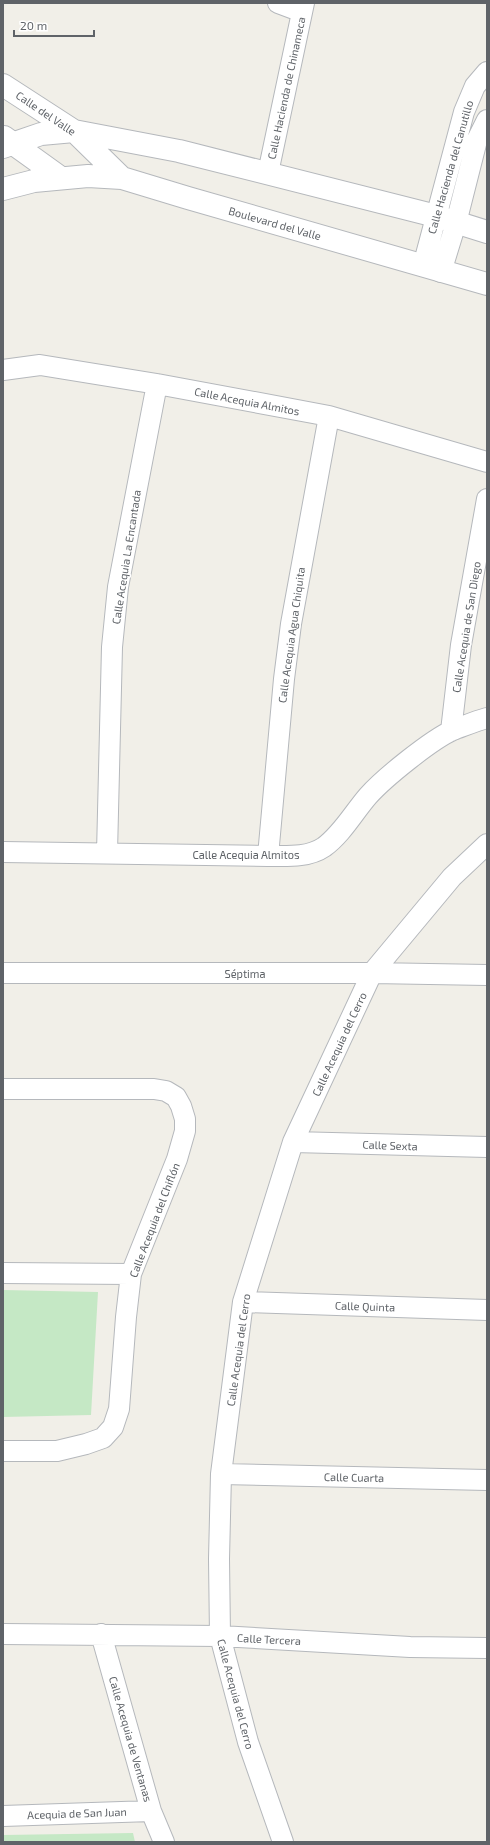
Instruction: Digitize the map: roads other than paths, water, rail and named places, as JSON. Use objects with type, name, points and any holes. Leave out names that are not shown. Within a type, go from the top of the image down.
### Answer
[{"type":"street","points":[[278,3],[303,8]]},
{"type":"street","name":"Calle Hacienda de Chinameca","points":[[268,174],[303,8]]},
{"type":"street","name":"Calle Hacienda del Canutillo","points":[[432,269],[446,220],[470,96],[475,86],[487,72]]},
{"type":"street","name":"Calle del Valle","points":[[3,85],[74,131],[122,178]]},
{"type":"street","name":"Calle Hacienda del Canutillo","points":[[446,220],[477,140],[487,120]]},
{"type":"street","points":[[6,142],[41,134],[74,131],[179,151],[487,232]]},
{"type":"street","points":[[6,142],[61,178]]},
{"type":"street","name":"Boulevard del Valle","points":[[3,189],[34,181],[61,178],[88,176],[122,178],[487,284]]},
{"type":"street","name":"Calle Acequia Almitos","points":[[3,370],[40,365],[157,384],[329,416],[487,462]]},
{"type":"street","name":"Calle Acequia La Encantada","points":[[107,853],[112,647],[118,588],[157,384]]},
{"type":"street","name":"Calle Acequia Agua Chiquita","points":[[268,856],[284,679],[291,624],[329,416]]},
{"type":"street","name":"Calle Acequia de San Diego","points":[[451,731],[461,645],[487,499]]},
{"type":"street","name":"Calle Acequia Almitos","points":[[3,852],[268,856],[307,854],[324,847],[333,839],[370,794],[387,778],[432,743],[451,731],[487,718]]},
{"type":"street","name":"Calle Acequia del Cerro","points":[[283,1842],[248,1742],[220,1636],[219,1559],[221,1474],[243,1302],[292,1142],[372,973],[452,877],[487,844]]},
{"type":"street","name":"Séptima","points":[[3,973],[372,973],[487,975]]},
{"type":"street","name":"Calle Acequia del Chiflón","points":[[3,1089],[154,1089],[166,1091],[176,1097],[181,1106],[185,1119],[183,1142],[131,1274],[119,1409],[113,1427],[103,1438],[57,1451],[3,1451]]},
{"type":"street","name":"Calle Sexta","points":[[292,1142],[487,1148]]},
{"type":"street","points":[[3,1273],[131,1274]]},
{"type":"street","name":"Calle Quinta","points":[[243,1302],[487,1310]]},
{"type":"street","name":"Calle Cuarta","points":[[221,1474],[487,1480]]},
{"type":"street","name":"Calle Tercera","points":[[3,1634],[220,1636],[410,1647],[487,1648]]},
{"type":"street","name":"Calle Acequia de Ventanas","points":[[101,1634],[152,1811],[164,1842]]},
{"type":"street","name":"Acequia de San Juan","points":[[3,1816],[152,1811]]}]
